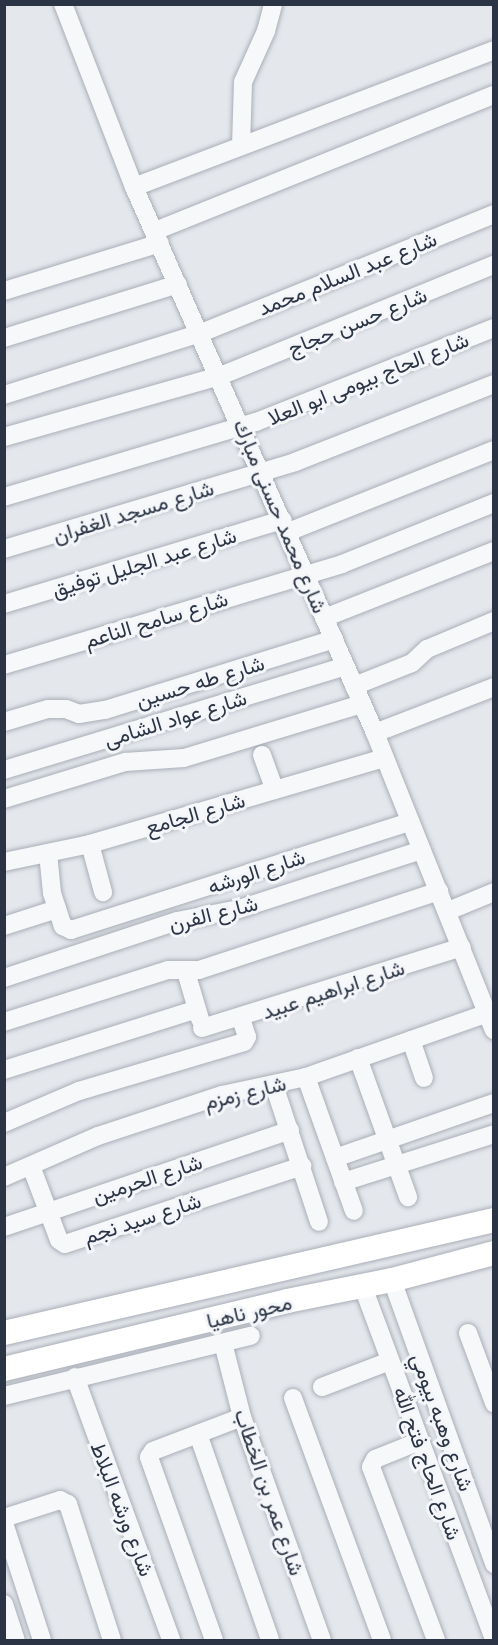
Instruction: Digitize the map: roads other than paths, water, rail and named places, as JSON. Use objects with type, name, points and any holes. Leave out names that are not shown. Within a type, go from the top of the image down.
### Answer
[{"type":"main road","name":"محور ناهيا","points":[[4,1333],[494,1220]]},
{"type":"main road","name":"محور ناهيا","points":[[4,1369],[286,1301],[363,1287],[494,1253]]},
{"type":"street","name":"شارع محمد حسنى مبارك","points":[[63,4],[134,187],[307,573],[324,618],[375,733],[491,1021]]},
{"type":"street","points":[[241,146],[243,82],[266,31],[273,4]]},
{"type":"street","points":[[134,187],[494,50]]},
{"type":"street","points":[[4,291],[158,237],[494,95]]},
{"type":"street","name":"شارع عبد السلام محمد","points":[[4,395],[201,333],[494,214]]},
{"type":"street","name":"شارع حسن حجاج","points":[[4,437],[220,376],[494,265]]},
{"type":"street","points":[[4,338],[178,284]]},
{"type":"street","name":"شارع الحاج بيومى ابو العلا","points":[[4,497],[242,426],[494,328]]},
{"type":"street","name":"شارع مسجد الغفران","points":[[4,549],[262,473],[494,384]]},
{"type":"street","name":"شارع عبد الجليل توفيق","points":[[4,604],[286,526],[494,450]]},
{"type":"street","name":"شارع سامح الناعم","points":[[4,665],[342,564],[494,503]]},
{"type":"street","points":[[324,618],[494,551]]},
{"type":"street","points":[[354,686],[412,663],[427,648],[494,621]]},
{"type":"street","name":"شارع طه حسين","points":[[4,722],[48,709],[66,709],[79,714],[105,710],[334,639]]},
{"type":"street","name":"شارع عواد الشامى","points":[[4,770],[346,666]]},
{"type":"street","points":[[375,733],[494,687]]},
{"type":"street","points":[[4,799],[125,762],[172,761],[362,704]]},
{"type":"street","points":[[262,755],[275,790]]},
{"type":"street","name":"شارع الجامع","points":[[4,862],[90,844],[385,758]]},
{"type":"street","name":"شارع الورشه","points":[[57,909],[68,929],[410,822]]},
{"type":"street","points":[[90,844],[103,892]]},
{"type":"street","name":"شارع الفرن","points":[[4,978],[170,923],[239,909],[422,850]]},
{"type":"street","points":[[4,926],[57,909],[48,853]]},
{"type":"street","points":[[4,1022],[168,970],[186,972],[439,891]]},
{"type":"street","points":[[448,911],[494,892]]},
{"type":"street","name":"شارع ابراهيم عبيد","points":[[202,1028],[241,1019],[462,947]]},
{"type":"street","points":[[186,972],[209,1053]]},
{"type":"street","points":[[4,1070],[196,1009]]},
{"type":"street","points":[[4,1123],[67,1095],[245,1041],[241,1019]]},
{"type":"street","name":"شارع زمزم","points":[[4,1177],[98,1136],[222,1095],[306,1077],[411,1040],[491,1021]]},
{"type":"street","points":[[411,1040],[424,1077]]},
{"type":"street","points":[[358,1058],[408,1197]]},
{"type":"street","points":[[306,1077],[354,1211]]},
{"type":"street","points":[[274,1085],[319,1222]]},
{"type":"street","points":[[335,1158],[494,1103]]},
{"type":"street","name":"شارع الحرمين","points":[[4,1227],[290,1131]]},
{"type":"street","points":[[344,1182],[494,1134]]},
{"type":"street","name":"شارع سيد نجم","points":[[31,1166],[59,1240],[65,1244],[302,1166]]},
{"type":"street","name":"شارع وهبه بيومي","points":[[392,1280],[494,1564]]},
{"type":"street","name":"شارع الحاج فتح الله","points":[[363,1287],[494,1640]]},
{"type":"street","points":[[468,1333],[485,1355],[494,1403]]},
{"type":"street","points":[[4,1396],[251,1336]]},
{"type":"street","name":"شارع عمر بن الخطاب","points":[[223,1343],[242,1417],[322,1641]]},
{"type":"street","points":[[322,1387],[390,1361]]},
{"type":"street","name":"شارع ورشه البلاط","points":[[75,1377],[171,1641]]},
{"type":"street","points":[[292,1398],[382,1641]]},
{"type":"street","points":[[214,1641],[150,1459],[153,1451],[242,1417]]},
{"type":"street","points":[[198,1434],[270,1641]]},
{"type":"street","points":[[420,1441],[375,1459],[371,1467],[436,1641]]},
{"type":"street","points":[[4,1518],[56,1501],[68,1504],[112,1641]]},
{"type":"street","points":[[4,1523],[42,1641]]},
{"type":"street","points":[[4,1604],[16,1641]]}]
